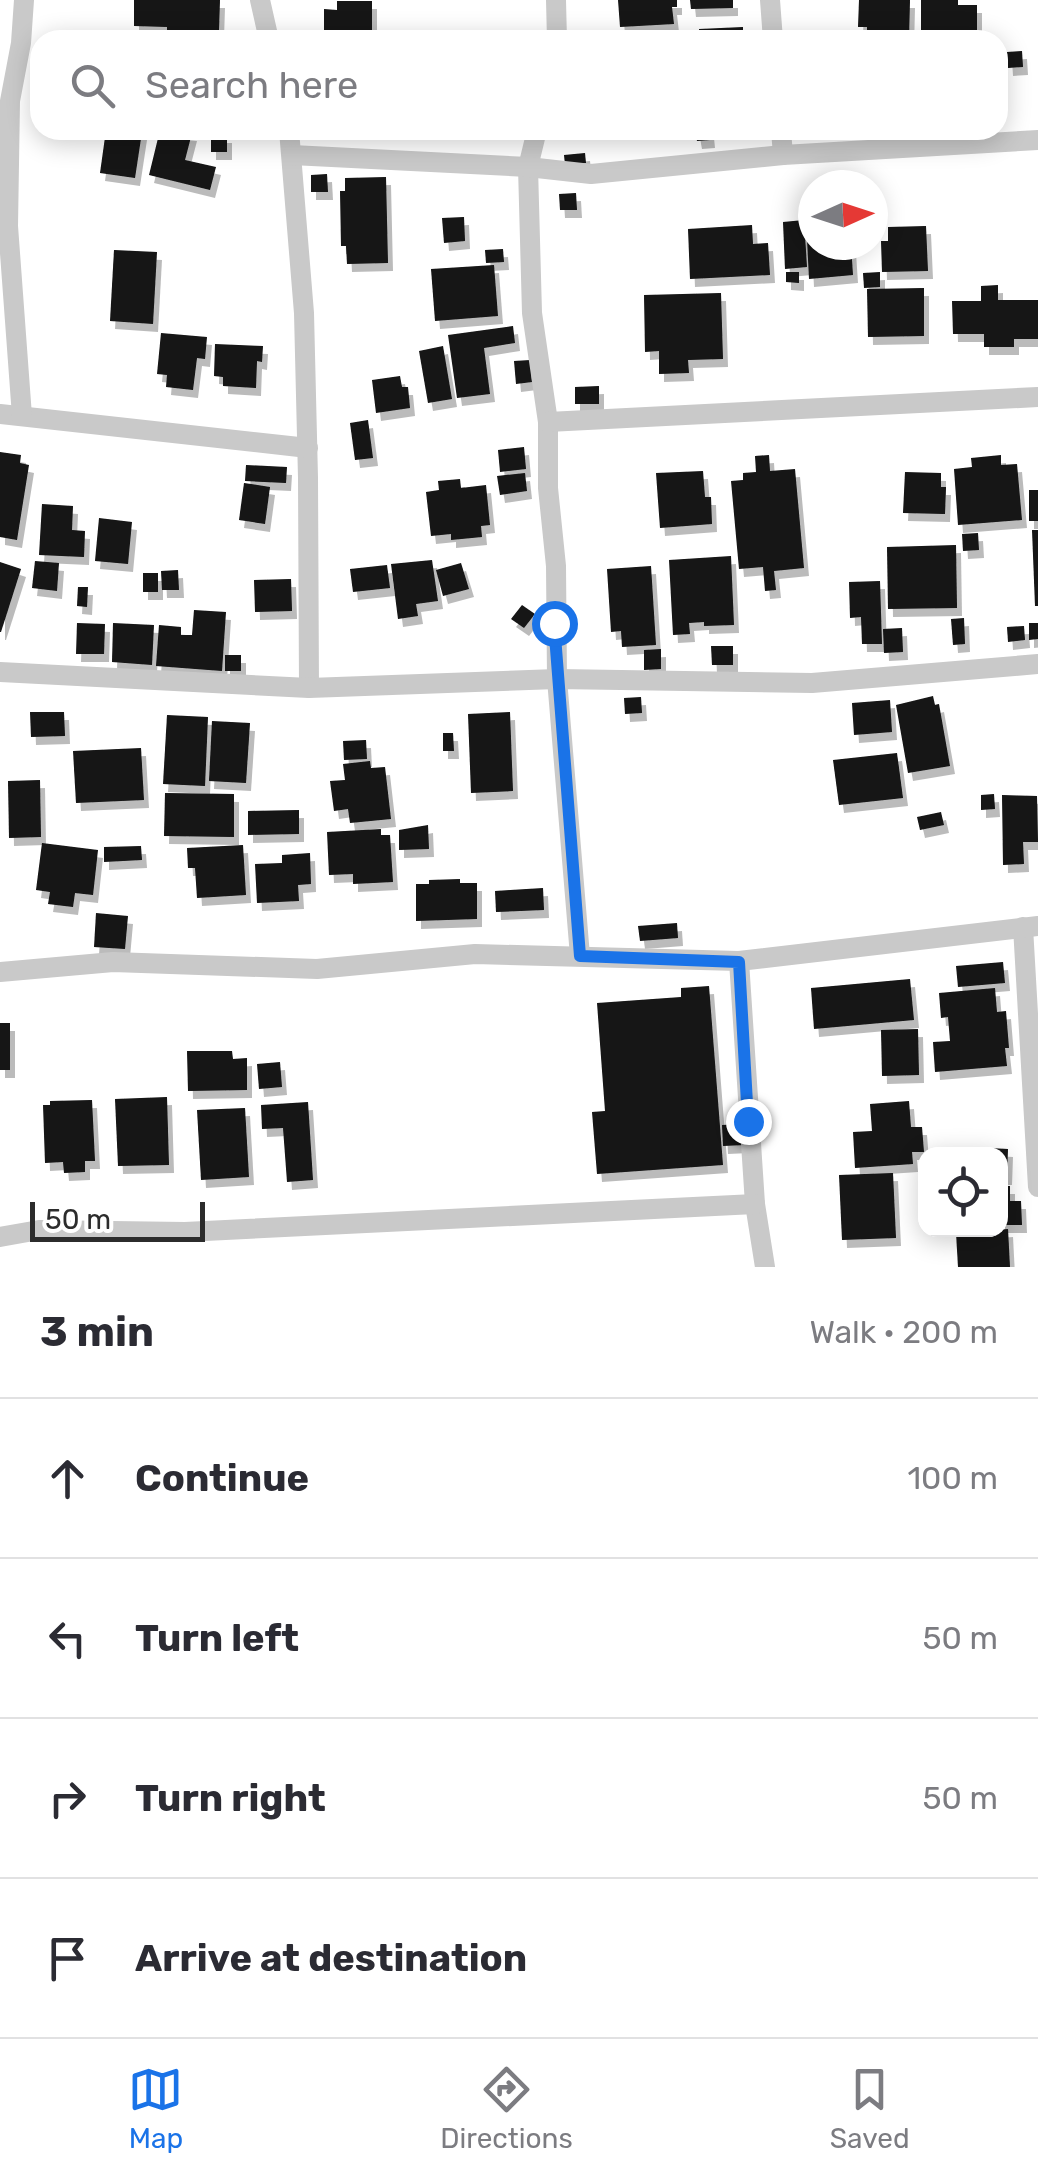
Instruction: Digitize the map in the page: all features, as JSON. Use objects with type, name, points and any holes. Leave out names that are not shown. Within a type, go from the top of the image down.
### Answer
[{"type":"street","points":[[22,416],[8,226],[10,101],[24,0]]},
{"type":"street","points":[[260,0],[267,30]]},
{"type":"street","points":[[556,0],[557,30]]},
{"type":"street","points":[[770,0],[773,30]]},
{"type":"street","points":[[290,140],[304,314],[308,688]]},
{"type":"street","points":[[535,140],[528,168],[532,314],[548,422],[557,679],[580,956]]},
{"type":"street","points":[[781,140],[782,155]]},
{"type":"street","points":[[292,155],[591,174],[782,155],[1038,140]]},
{"type":"street","points":[[548,422],[1038,396]]},
{"type":"street","points":[[0,414],[308,448]]},
{"type":"street","points":[[0,672],[308,688],[557,679],[812,683],[1038,664]]},
{"type":"street","points":[[0,972],[114,962],[317,968],[475,954],[739,962],[1031,927],[1038,1187]]},
{"type":"street","points":[[739,962],[755,1204],[765,1267]]},
{"type":"street","points":[[0,1236],[39,1230],[185,1232],[755,1204]]},
{"type":"building","points":[[134,0],[220,0],[219,30],[134,26]]},
{"type":"building","points":[[618,0],[677,0],[677,7],[672,7],[674,24],[620,27]]},
{"type":"building","points":[[690,0],[733,0],[733,8],[691,9]]},
{"type":"building","points":[[859,0],[910,0],[909,30],[858,27]]},
{"type":"building","points":[[921,0],[958,0],[958,5],[977,5],[977,30],[921,30]]},
{"type":"building","points":[[337,1],[372,1],[372,30],[324,30],[324,9],[337,10]]},
{"type":"building","points":[[743,27],[743,30],[699,29]]},
{"type":"building","points":[[1022,51],[1023,67],[1008,68],[1008,52]]},
{"type":"building","points":[[105,140],[141,140],[135,178],[100,173]]},
{"type":"building","points":[[158,140],[190,140],[185,160],[216,167],[210,190],[149,175]]},
{"type":"building","points":[[211,140],[227,140],[227,152],[211,152]]},
{"type":"building","points":[[585,153],[586,163],[565,165],[564,155]]},
{"type":"building","points":[[327,174],[328,192],[311,192],[311,175]]},
{"type":"building","points":[[386,177],[388,263],[347,264],[346,246],[341,246],[340,191],[345,191],[345,178]]},
{"type":"building","points":[[576,193],[577,210],[560,210],[559,194]]},
{"type":"building","points":[[464,217],[465,241],[444,243],[442,218]]},
{"type":"building","points":[[798,221],[798,260],[807,260],[807,267],[785,269],[783,222]]},
{"type":"building","points":[[752,225],[753,244],[768,243],[770,275],[690,279],[688,229]]},
{"type":"building","points":[[926,226],[928,271],[882,272],[882,260],[888,260],[888,227]]},
{"type":"building","points":[[503,249],[504,262],[486,263],[485,250]]},
{"type":"building","points":[[114,250],[157,252],[153,324],[110,321]]},
{"type":"building","points":[[808,260],[852,260],[853,275],[809,279]]},
{"type":"building","points":[[494,265],[498,316],[435,321],[431,269]]},
{"type":"building","points":[[786,272],[799,272],[799,283],[786,282]]},
{"type":"building","points":[[880,272],[880,287],[864,288],[863,273]]},
{"type":"building","points":[[998,285],[998,300],[1038,300],[1038,339],[1014,339],[1014,347],[984,347],[984,334],[953,334],[952,301],[981,301],[981,286]]},
{"type":"building","points":[[924,288],[924,336],[868,337],[867,289]]},
{"type":"building","points":[[721,293],[723,359],[688,360],[689,373],[659,374],[659,351],[645,352],[644,295]]},
{"type":"building","points":[[513,326],[515,343],[484,348],[490,394],[457,398],[448,335]]},
{"type":"building","points":[[161,333],[207,337],[205,359],[197,358],[193,390],[166,387],[167,375],[157,374]]},
{"type":"building","points":[[215,344],[263,346],[262,362],[257,361],[256,388],[223,386],[223,377],[214,376]]},
{"type":"building","points":[[443,346],[452,399],[428,403],[419,351]]},
{"type":"building","points":[[530,360],[532,382],[516,384],[514,361]]},
{"type":"building","points":[[400,376],[402,387],[408,387],[410,408],[376,413],[372,380]]},
{"type":"building","points":[[599,386],[599,404],[575,404],[575,387]]},
{"type":"building","points":[[368,420],[373,458],[355,460],[350,423]]},
{"type":"building","points":[[524,447],[526,469],[500,472],[498,450]]},
{"type":"building","points":[[0,452],[21,455],[20,463],[29,465],[17,540],[0,537]]},
{"type":"building","points":[[769,455],[770,471],[795,469],[804,568],[774,571],[776,590],[765,591],[763,567],[739,569],[731,481],[743,480],[743,473],[756,472],[755,456]]},
{"type":"building","points":[[1001,455],[1001,465],[1017,464],[1022,520],[958,525],[954,469],[972,467],[971,458]]},
{"type":"building","points":[[246,465],[287,467],[286,483],[245,481]]},
{"type":"building","points":[[703,471],[705,497],[711,497],[712,524],[660,528],[656,473]]},
{"type":"building","points":[[905,472],[941,473],[941,487],[946,487],[945,514],[903,513]]},
{"type":"building","points":[[525,473],[527,491],[500,495],[497,476]]},
{"type":"building","points":[[460,479],[461,488],[486,485],[490,525],[481,526],[482,537],[451,540],[451,534],[431,536],[426,492],[439,490],[438,481]]},
{"type":"building","points":[[244,483],[270,487],[265,524],[239,520]]},
{"type":"building","points":[[1029,490],[1038,490],[1038,521],[1029,521]]},
{"type":"building","points":[[42,504],[73,506],[72,530],[85,531],[84,557],[39,555]]},
{"type":"building","points":[[99,518],[132,522],[128,564],[95,561]]},
{"type":"building","points":[[1032,530],[1038,530],[1038,606],[1035,606]]},
{"type":"building","points":[[978,533],[979,550],[963,551],[962,534]]},
{"type":"building","points":[[956,545],[957,608],[888,609],[887,547]]},
{"type":"building","points":[[731,556],[734,625],[689,623],[690,634],[673,635],[669,560]]},
{"type":"building","points":[[432,560],[438,601],[416,604],[418,616],[398,619],[391,564]]},
{"type":"building","points":[[35,561],[59,563],[57,591],[32,588]]},
{"type":"building","points":[[0,562],[21,569],[1,632],[0,632]]},
{"type":"building","points":[[461,563],[469,589],[443,596],[436,570]]},
{"type":"building","points":[[387,565],[390,588],[353,592],[350,569]]},
{"type":"building","points":[[651,566],[656,645],[622,647],[621,631],[611,632],[607,569]]},
{"type":"building","points":[[178,570],[179,590],[162,590],[161,571]]},
{"type":"building","points":[[143,573],[158,573],[158,592],[143,592]]},
{"type":"building","points":[[291,579],[292,611],[255,612],[254,580]]},
{"type":"building","points":[[880,581],[882,644],[862,644],[861,617],[850,618],[849,582]]},
{"type":"building","points":[[78,587],[88,587],[87,607],[77,606]]},
{"type":"building","points":[[522,605],[535,614],[524,628],[511,619]]},
{"type":"building","points":[[194,610],[226,612],[222,671],[156,666],[159,625],[181,627],[181,635],[192,635]]},
{"type":"building","points":[[964,618],[965,644],[953,645],[951,619]]},
{"type":"building","points":[[77,623],[105,624],[104,654],[76,654]]},
{"type":"building","points":[[113,623],[154,625],[152,665],[112,662]]},
{"type":"building","points":[[1029,623],[1038,623],[1038,639],[1029,640]]},
{"type":"building","points":[[1024,626],[1025,640],[1008,642],[1007,627]]},
{"type":"building","points":[[902,628],[903,652],[884,653],[883,629]]},
{"type":"building","points":[[711,646],[733,646],[733,665],[712,665]]},
{"type":"building","points":[[661,649],[661,669],[644,670],[644,650]]},
{"type":"building","points":[[225,655],[241,655],[241,671],[225,671]]},
{"type":"building","points":[[933,696],[935,705],[939,704],[950,766],[908,773],[896,705]]},
{"type":"building","points":[[641,697],[642,713],[625,714],[624,698]]},
{"type":"building","points":[[890,700],[892,732],[854,735],[852,703]]},
{"type":"building","points":[[30,712],[64,712],[65,736],[31,737]]},
{"type":"building","points":[[510,712],[513,791],[471,793],[468,714]]},
{"type":"building","points":[[167,715],[208,717],[205,786],[163,784]]},
{"type":"building","points":[[212,721],[250,723],[246,783],[209,781]]},
{"type":"building","points":[[443,733],[453,733],[454,751],[443,751]]},
{"type":"building","points":[[366,740],[367,759],[344,760],[343,741]]},
{"type":"building","points":[[141,748],[144,800],[76,803],[73,751]]},
{"type":"building","points":[[897,753],[903,798],[839,805],[833,760]]},
{"type":"building","points":[[370,761],[371,768],[385,767],[391,819],[350,823],[348,809],[334,811],[330,781],[345,780],[343,764]]},
{"type":"building","points":[[40,780],[41,837],[9,838],[8,781]]},
{"type":"building","points":[[165,793],[234,794],[234,837],[164,836]]},
{"type":"building","points":[[994,794],[995,809],[981,810],[981,795]]},
{"type":"building","points":[[1002,795],[1037,796],[1038,842],[1023,842],[1024,864],[1003,865]]},
{"type":"building","points":[[299,810],[299,834],[248,835],[248,811]]},
{"type":"building","points":[[941,812],[944,825],[920,830],[917,817]]},
{"type":"building","points":[[428,825],[429,849],[399,850],[399,830]]},
{"type":"building","points":[[381,829],[381,835],[390,835],[393,882],[353,884],[353,874],[329,875],[327,832]]},
{"type":"building","points":[[42,843],[98,850],[93,895],[75,893],[73,907],[48,904],[50,892],[36,890]]},
{"type":"building","points":[[243,845],[246,895],[197,898],[195,868],[188,868],[187,848]]},
{"type":"building","points":[[141,846],[142,860],[104,862],[104,847]]},
{"type":"building","points":[[310,853],[311,884],[298,885],[299,901],[257,903],[255,864],[282,863],[282,855]]},
{"type":"building","points":[[460,879],[460,883],[477,883],[477,919],[416,921],[416,884]]},
{"type":"building","points":[[543,888],[544,910],[496,912],[495,891]]},
{"type":"building","points":[[96,913],[128,916],[125,949],[94,947]]},
{"type":"building","points":[[677,923],[678,938],[640,941],[638,926]]},
{"type":"building","points":[[1003,962],[1005,983],[958,987],[956,966]]},
{"type":"building","points":[[910,979],[914,1020],[814,1029],[811,988]]},
{"type":"building","points":[[709,986],[723,1165],[597,1174],[592,1112],[605,1111],[597,1003],[681,997],[681,988]]},
{"type":"building","points":[[995,988],[997,1012],[1006,1011],[1007,1066],[935,1072],[933,1042],[950,1041],[948,1017],[941,1018],[939,993]]},
{"type":"building","points":[[0,1023],[10,1023],[10,1070],[0,1070]]},
{"type":"building","points":[[918,1029],[919,1075],[882,1076],[881,1030]]},
{"type":"building","points":[[187,1051],[232,1051],[233,1059],[247,1058],[247,1090],[188,1091]]},
{"type":"building","points":[[280,1062],[282,1087],[259,1089],[257,1064]]},
{"type":"building","points":[[167,1097],[169,1165],[118,1166],[115,1099]]},
{"type":"building","points":[[92,1100],[95,1161],[85,1161],[85,1172],[64,1173],[63,1162],[45,1163],[43,1105],[50,1105],[50,1101]]},
{"type":"building","points":[[909,1101],[911,1127],[922,1127],[924,1147],[912,1152],[913,1164],[855,1168],[853,1132],[872,1131],[870,1104]]},
{"type":"building","points":[[308,1102],[313,1180],[287,1182],[283,1128],[262,1129],[261,1105]]},
{"type":"building","points":[[245,1108],[249,1177],[201,1180],[197,1110]]},
{"type":"building","points":[[743,1124],[744,1145],[723,1146],[722,1125]]},
{"type":"building","points":[[893,1173],[896,1238],[842,1240],[839,1175]]},
{"type":"building","points":[[1008,1186],[1010,1201],[1021,1201],[1022,1225],[1008,1225]]},
{"type":"building","points":[[1008,1229],[1010,1267],[958,1267],[956,1237],[1008,1237]]},
{"type":"route","points":[[554,623],[580,956],[739,962],[748,1121]]}]
